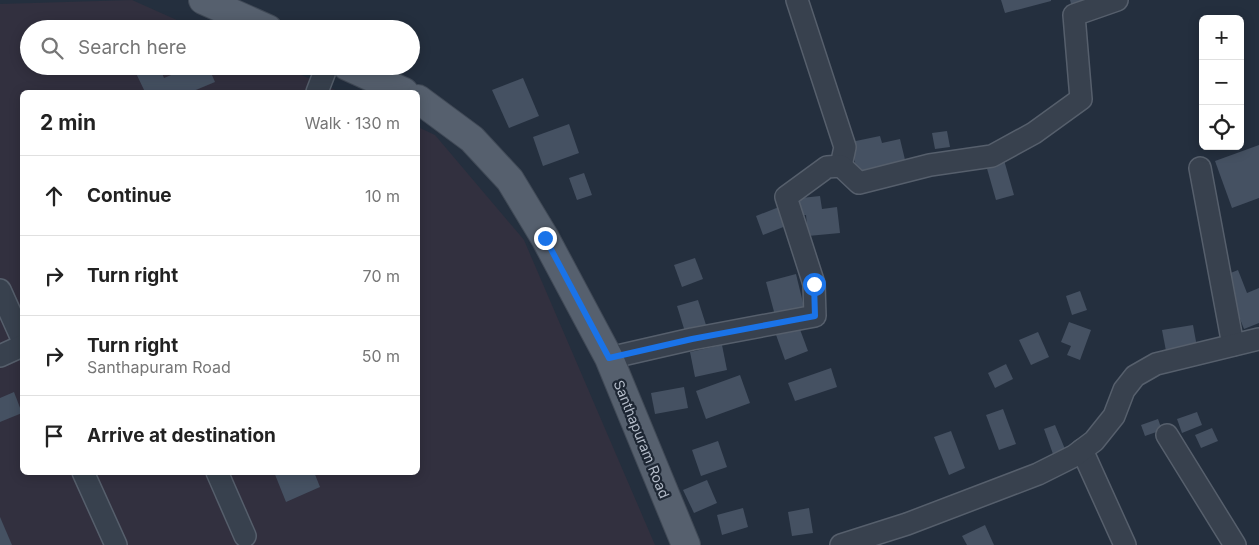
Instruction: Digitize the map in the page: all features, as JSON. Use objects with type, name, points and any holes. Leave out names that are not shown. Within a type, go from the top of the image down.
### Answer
[{"type":"main road","points":[[203,0],[248,20]]},
{"type":"main road","points":[[367,75],[400,90]]},
{"type":"main road","name":"Santhapuram Road","points":[[420,100],[472,139],[510,180],[545,238],[609,358],[686,545]]},
{"type":"street","points":[[797,0],[845,147],[841,166]]},
{"type":"street","points":[[609,358],[692,339],[815,316],[814,284],[786,197],[827,167],[841,166],[859,183],[930,165],[992,156],[1034,133],[1081,99],[1074,15],[1117,0]]},
{"type":"street","points":[[318,90],[324,75]]},
{"type":"street","points":[[1200,168],[1233,345]]},
{"type":"street","points":[[0,290],[20,335]]},
{"type":"street","points":[[841,545],[907,524],[1038,474],[1082,450],[1094,441],[1114,416],[1124,390],[1135,376],[1156,364],[1259,339]]},
{"type":"street","points":[[0,356],[20,347]]},
{"type":"street","points":[[1167,435],[1235,545]]},
{"type":"street","points":[[1082,450],[1125,545]]},
{"type":"street","points":[[84,475],[116,545]]},
{"type":"street","points":[[218,475],[245,536]]},
{"type":"shaded area","points":[[132,0],[177,20],[20,20],[20,75],[301,75],[335,90],[20,90],[20,475],[420,475],[420,128],[435,135],[524,240],[655,545],[0,545],[0,4]]},
{"type":"building","points":[[1001,0],[1051,0],[1051,1],[1005,13]]},
{"type":"building","points":[[1070,0],[1095,0],[1072,7]]},
{"type":"building","points":[[137,75],[163,75],[164,78],[171,75],[212,75],[215,82],[196,90],[144,90]]},
{"type":"building","points":[[523,78],[539,116],[509,128],[492,90]]},
{"type":"building","points":[[569,124],[579,153],[543,166],[533,137]]},
{"type":"building","points":[[947,131],[950,147],[935,149],[932,133]]},
{"type":"building","points":[[880,136],[882,143],[900,139],[907,168],[858,178],[851,142]]},
{"type":"building","points":[[1259,145],[1259,198],[1232,208],[1215,161]]},
{"type":"building","points":[[1004,160],[1014,195],[996,200],[986,165]]},
{"type":"building","points":[[584,173],[592,195],[577,200],[569,178]]},
{"type":"building","points":[[820,196],[822,209],[837,207],[840,233],[808,236],[806,215],[795,216],[792,199]]},
{"type":"building","points":[[784,205],[791,224],[763,235],[756,216]]},
{"type":"building","points":[[695,258],[703,279],[682,287],[674,265]]},
{"type":"building","points":[[1238,270],[1247,293],[1259,288],[1259,323],[1244,329],[1223,276]]},
{"type":"building","points":[[796,274],[805,311],[776,319],[766,282]]},
{"type":"building","points":[[1080,291],[1087,310],[1072,315],[1066,296]]},
{"type":"building","points":[[698,300],[707,328],[686,335],[677,306]]},
{"type":"building","points":[[1069,322],[1091,330],[1080,360],[1067,355],[1071,346],[1061,342]]},
{"type":"building","points":[[798,324],[808,351],[785,360],[775,332]]},
{"type":"building","points":[[1193,325],[1197,347],[1166,351],[1162,330]]},
{"type":"building","points":[[1038,332],[1049,357],[1031,365],[1019,340]]},
{"type":"building","points":[[722,345],[727,370],[695,377],[690,352]]},
{"type":"building","points":[[1006,364],[1013,379],[995,388],[988,373]]},
{"type":"building","points":[[831,368],[837,387],[795,401],[788,383]]},
{"type":"building","points":[[740,375],[750,403],[706,419],[696,391]]},
{"type":"building","points":[[684,387],[688,408],[655,414],[651,393]]},
{"type":"building","points":[[14,392],[20,408],[20,414],[0,422],[0,398]]},
{"type":"building","points":[[1003,409],[1016,444],[999,450],[986,415]]},
{"type":"building","points":[[1197,412],[1202,425],[1182,433],[1177,419]]},
{"type":"building","points":[[1158,419],[1162,430],[1145,436],[1141,425]]},
{"type":"building","points":[[1055,425],[1065,449],[1053,454],[1044,429]]},
{"type":"building","points":[[1212,428],[1218,441],[1201,448],[1195,435]]},
{"type":"building","points":[[951,431],[965,468],[949,475],[934,437]]},
{"type":"building","points":[[718,441],[727,467],[701,476],[692,450]]},
{"type":"building","points":[[275,475],[315,475],[320,487],[286,502]]},
{"type":"building","points":[[707,480],[717,503],[694,513],[683,490]]},
{"type":"building","points":[[743,508],[748,527],[722,535],[717,515]]},
{"type":"building","points":[[809,508],[813,533],[792,536],[788,512]]},
{"type":"building","points":[[0,517],[12,545],[0,545]]},
{"type":"building","points":[[985,525],[994,545],[967,545],[962,536]]},
{"type":"route","points":[[545,238],[609,358],[692,339],[792,322],[815,316],[814,284]]}]
